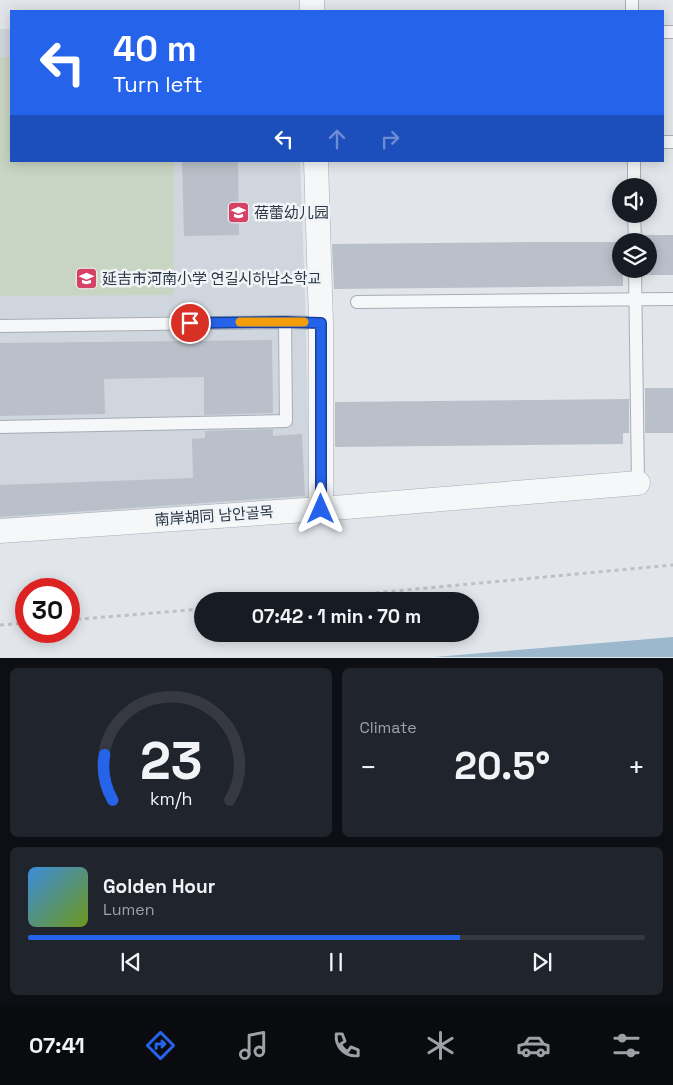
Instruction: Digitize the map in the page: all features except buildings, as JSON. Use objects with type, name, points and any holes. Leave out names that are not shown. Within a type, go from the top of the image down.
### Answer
[{"type":"street","points":[[316,162],[321,323],[321,509]]},
{"type":"street","name":"南岸胡同 남안골목","points":[[0,531],[321,509],[638,483]]},
{"type":"lane","points":[[634,162],[634,178]]},
{"type":"lane","points":[[635,278],[638,483]]},
{"type":"lane","points":[[357,302],[673,299]]},
{"type":"lane","points":[[0,428],[286,421],[285,322]]},
{"type":"lane","points":[[0,326],[321,323]]},
{"type":"path","points":[[384,592],[673,565]]},
{"type":"path","points":[[80,619],[194,610]]},
{"type":"path","points":[[0,625],[15,624]]},
{"type":"shaded area","name":"延吉市河南小学 연길시하남소학교","points":[[0,29],[10,29],[10,162],[300,162],[310,509],[0,526]]},
{"type":"green space","points":[[0,57],[10,57],[10,162],[174,162],[173,295],[0,296]]},
{"type":"water","points":[[673,637],[673,657],[434,657]]},
{"type":"slow traffic","points":[[240,322],[304,322]]},
{"type":"place","name":"蓓蕾幼儿园","points":[[238,213]]},
{"type":"place","name":"延吉市河南小学 연길시하남소학교","points":[[86,279]]},
{"type":"route","points":[[190,323],[321,323],[321,509]]}]
